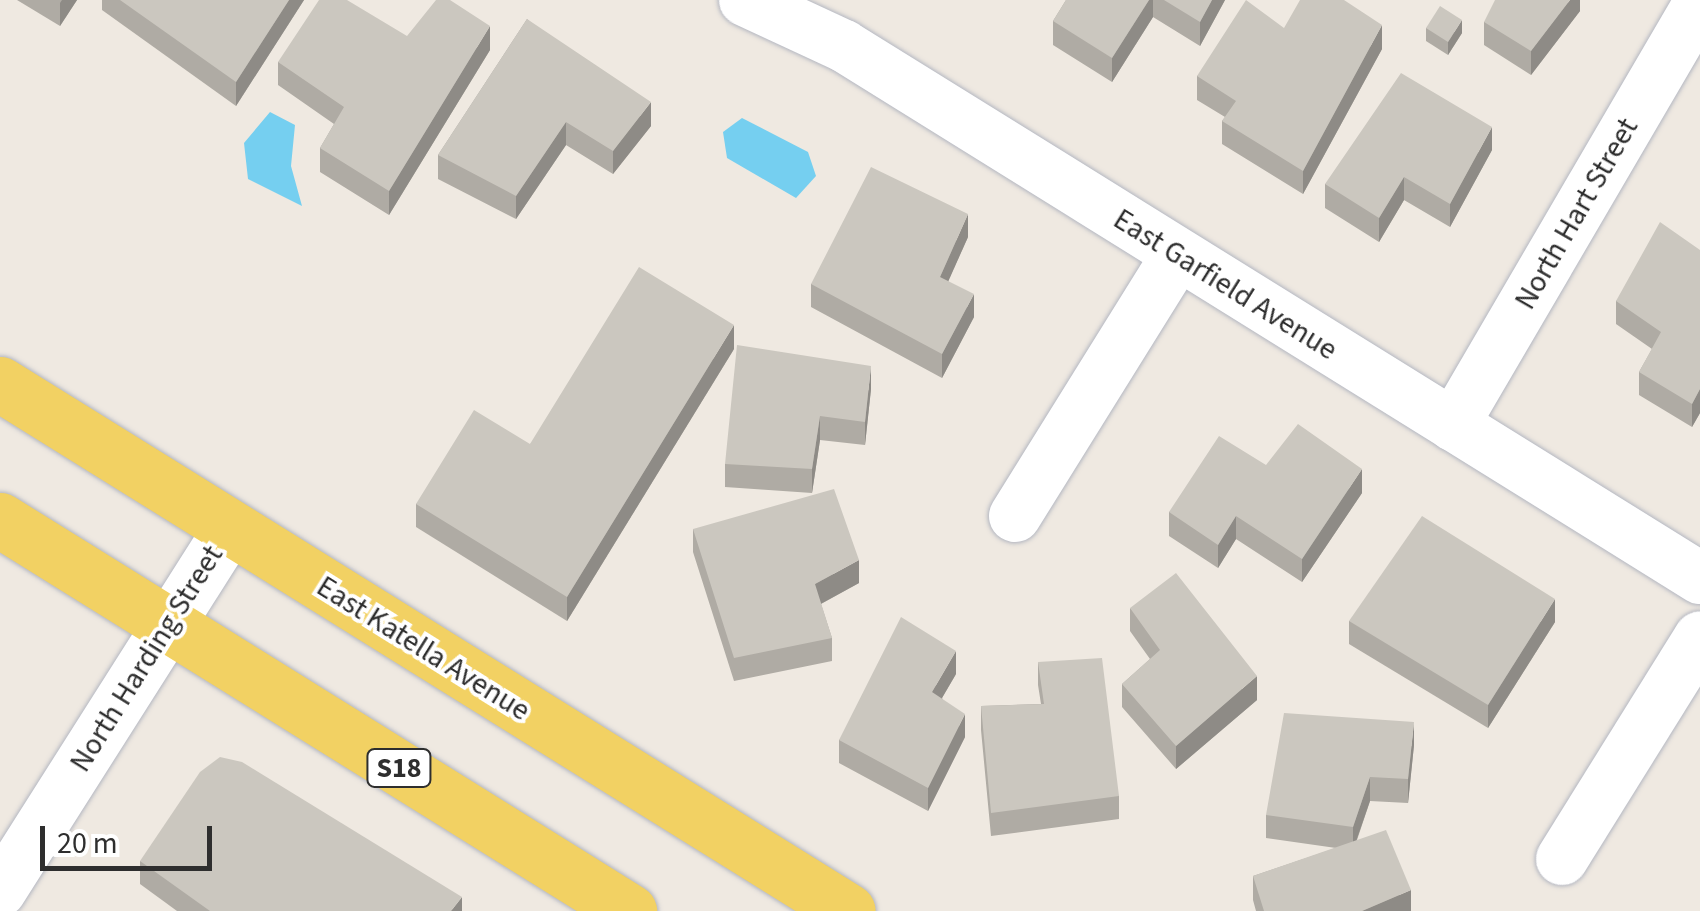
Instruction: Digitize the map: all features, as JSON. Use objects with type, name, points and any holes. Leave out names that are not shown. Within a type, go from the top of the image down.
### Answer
[{"type":"main road","name":"East Katella Avenue","points":[[0,384],[848,911]]},
{"type":"main road","name":"S18","points":[[0,520],[630,911]]},
{"type":"street","name":"East Garfield Avenue","points":[[745,0],[844,46],[1176,257],[1700,578]]},
{"type":"street","name":"North Hart Street","points":[[1453,425],[1700,2]]},
{"type":"street","points":[[1016,516],[1176,257]]},
{"type":"street","name":"North Harding Street","points":[[0,891],[230,528]]},
{"type":"street","points":[[1562,859],[1700,636]]},
{"type":"water","points":[[270,112],[295,125],[291,166],[302,206],[248,179],[244,143]]},
{"type":"water","points":[[742,118],[808,152],[816,176],[796,198],[727,158],[723,132]]},
{"type":"building","points":[[120,0],[289,0],[236,82]]},
{"type":"building","points":[[319,0],[347,0],[407,36],[436,0],[450,0],[490,26],[389,191],[320,148],[344,107],[278,62]]},
{"type":"building","points":[[1066,0],[1149,0],[1112,58],[1053,21]]},
{"type":"building","points":[[1164,0],[1212,0],[1200,22]]},
{"type":"building","points":[[1246,0],[1284,28],[1300,0],[1344,0],[1382,25],[1303,171],[1222,121],[1236,101],[1197,76]]},
{"type":"building","points":[[1495,0],[1570,0],[1531,51],[1484,22]]},
{"type":"building","points":[[1440,6],[1462,20],[1448,42],[1426,28]]},
{"type":"building","points":[[527,19],[651,102],[613,151],[566,122],[516,196],[438,155]]},
{"type":"building","points":[[1401,73],[1492,127],[1450,204],[1404,177],[1379,218],[1325,184]]},
{"type":"building","points":[[871,167],[968,214],[940,277],[974,294],[942,354],[811,284]]},
{"type":"building","points":[[1660,222],[1700,250],[1700,389],[1692,404],[1639,372],[1661,332],[1616,301]]},
{"type":"building","points":[[639,267],[734,325],[567,597],[416,504],[474,410],[530,444]]},
{"type":"building","points":[[737,345],[871,366],[865,422],[820,416],[812,469],[725,464]]},
{"type":"building","points":[[1298,424],[1362,469],[1302,559],[1236,516],[1218,545],[1169,512],[1219,436],[1266,465]]},
{"type":"building","points":[[834,489],[859,560],[815,584],[832,638],[734,658],[693,529]]},
{"type":"building","points":[[1422,516],[1555,599],[1488,705],[1349,621]]},
{"type":"building","points":[[1176,573],[1257,676],[1176,746],[1122,684],[1160,650],[1130,608]]},
{"type":"building","points":[[901,617],[956,651],[932,692],[965,714],[928,788],[839,740]]},
{"type":"building","points":[[1102,658],[1119,796],[991,813],[981,706],[1044,704],[1038,662]]},
{"type":"building","points":[[1284,713],[1414,722],[1408,779],[1370,777],[1353,827],[1266,815]]},
{"type":"building","points":[[220,757],[242,762],[462,897],[451,911],[210,911],[140,861],[200,772]]},
{"type":"building","points":[[1386,830],[1411,890],[1362,911],[1264,911],[1253,876]]}]
